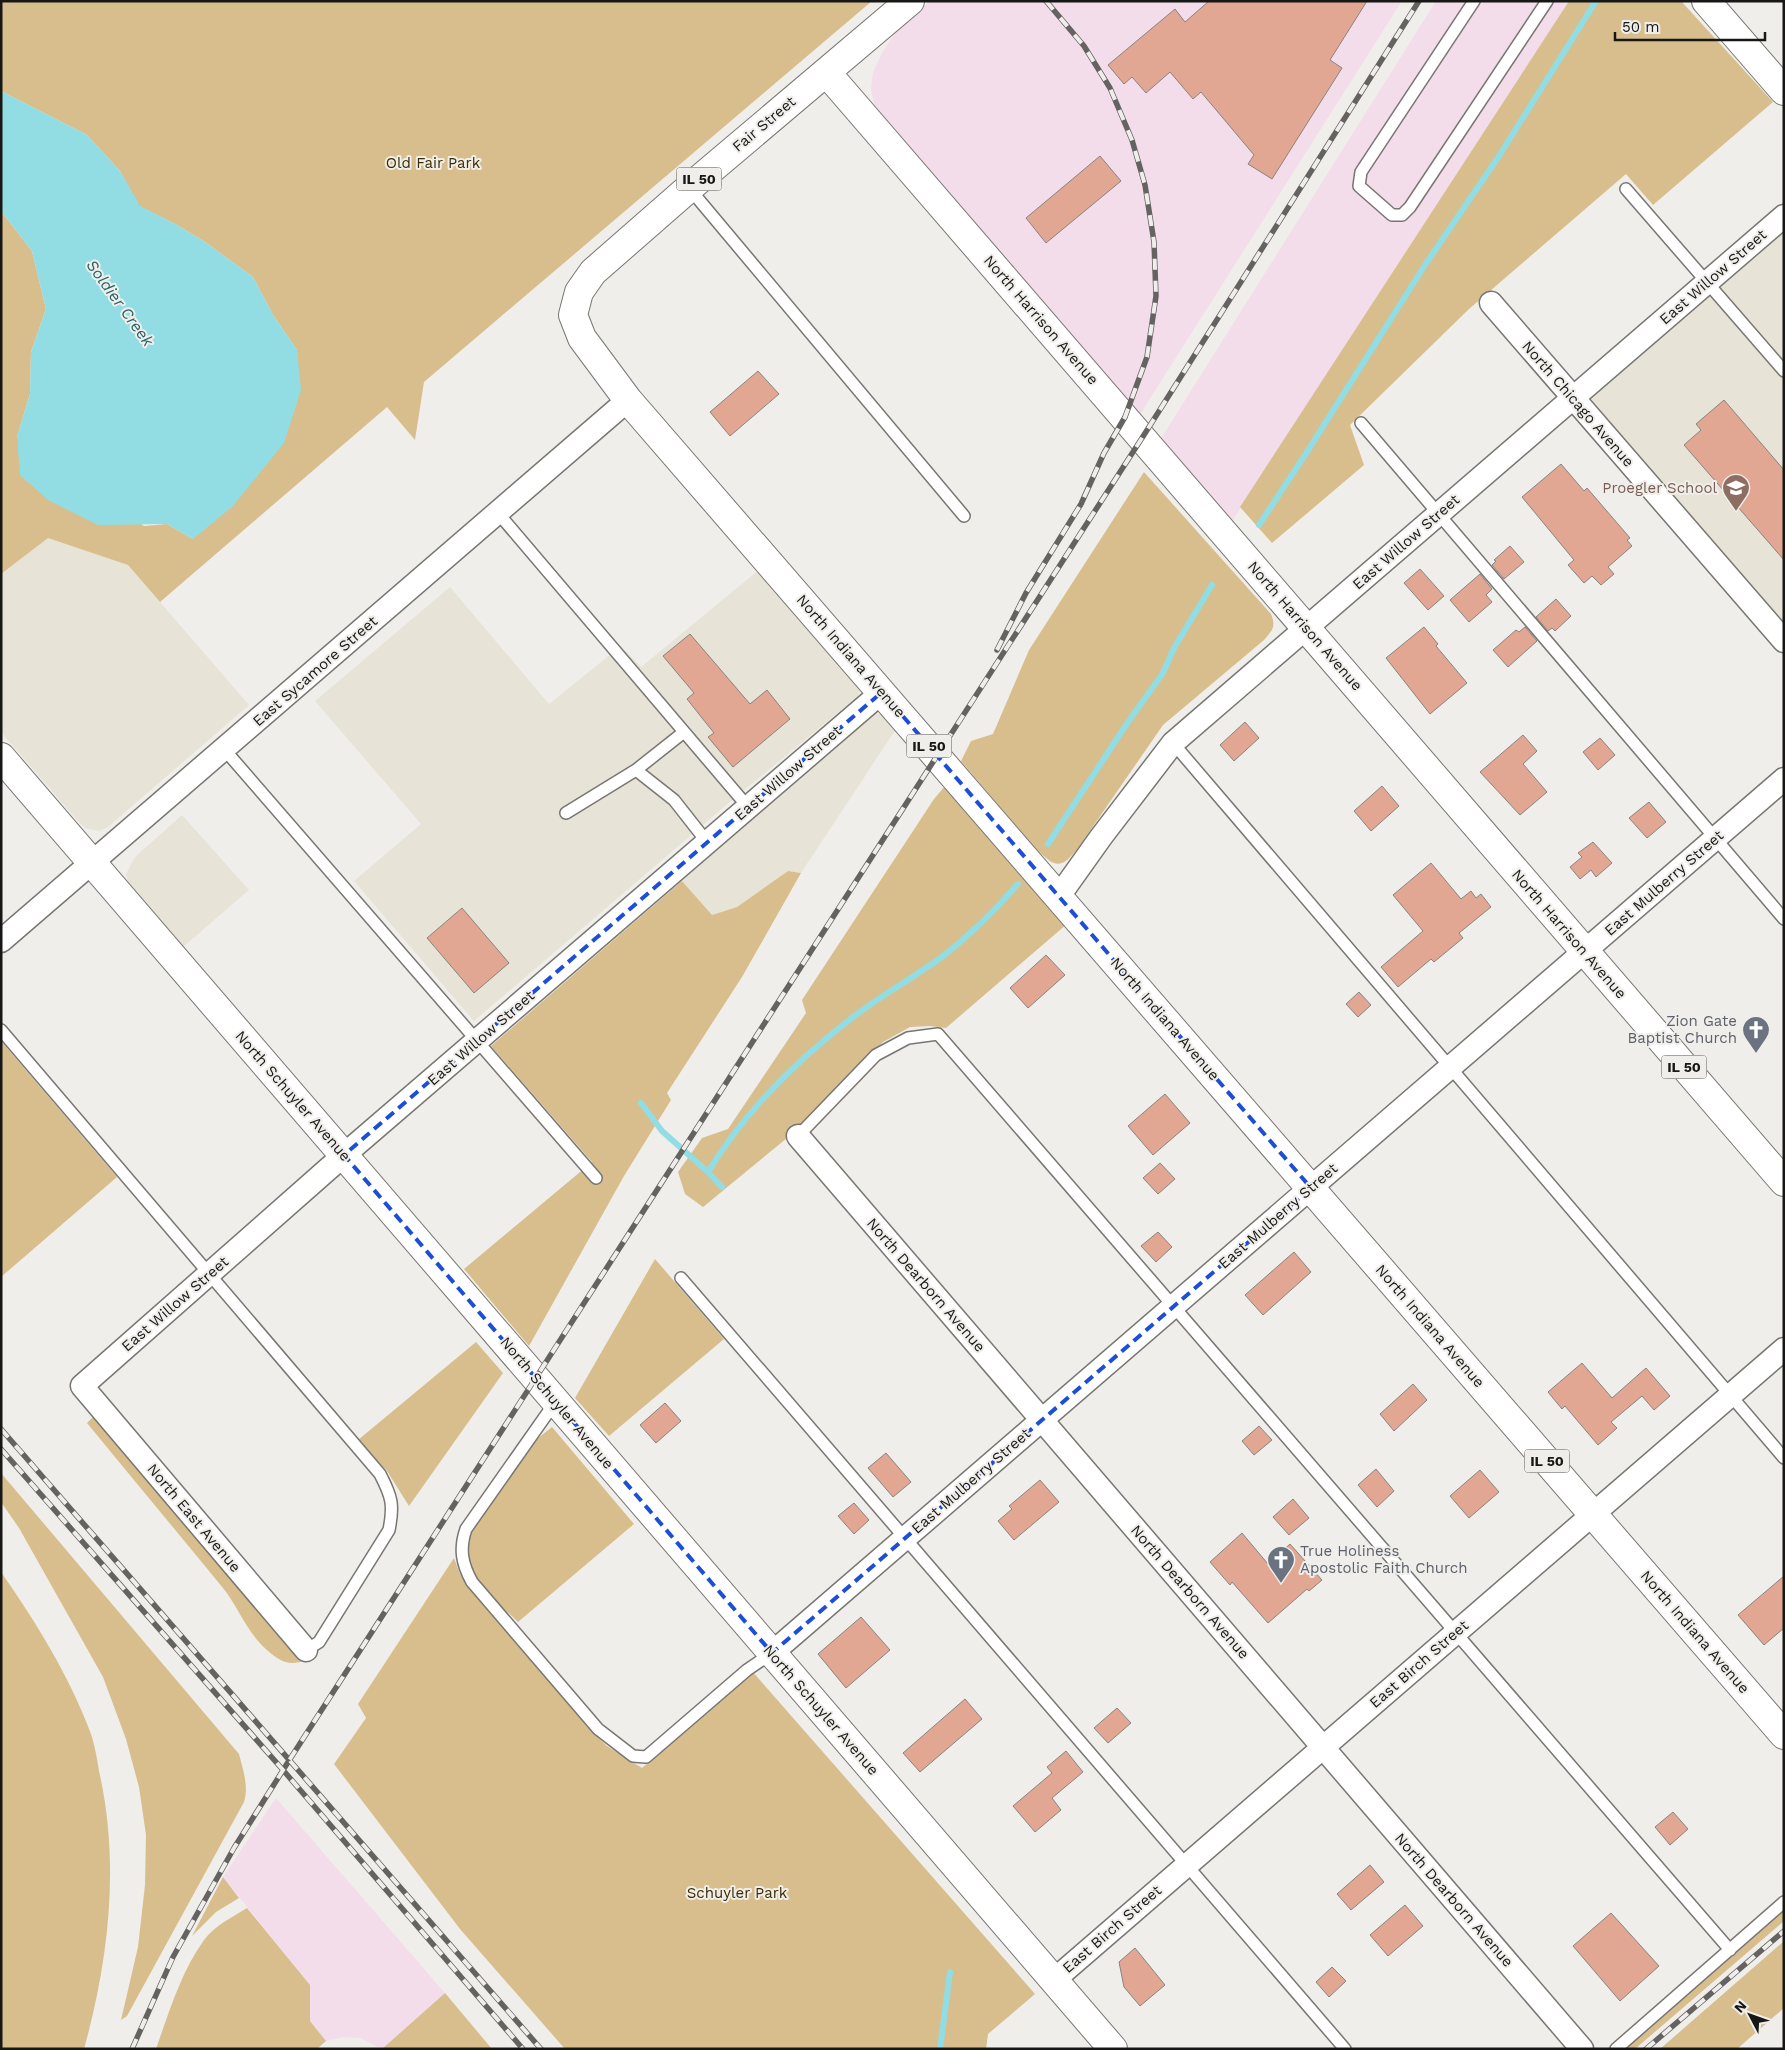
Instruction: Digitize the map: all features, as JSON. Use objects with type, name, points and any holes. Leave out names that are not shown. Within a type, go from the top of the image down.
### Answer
[{"type":"main road","name":"Fair Street","points":[[579,292],[593,272],[688,188],[910,1]]},
{"type":"main road","points":[[1706,1],[1784,92]]},
{"type":"main road","name":"North Harrison Avenue","points":[[826,72],[1784,1182]]},
{"type":"main road","name":"North Indiana Avenue","points":[[579,292],[573,314],[582,338],[628,400],[1784,1735]]},
{"type":"main road","name":"North Schuyler Avenue","points":[[1,757],[1113,2049]]},
{"type":"street","name":"East Willow Street","points":[[1059,896],[1101,837],[1173,743],[1784,216]]},
{"type":"street","name":"North Chicago Avenue","points":[[1491,303],[1784,641]]},
{"type":"street","name":"East Sycamore Street","points":[[1,941],[628,400]]},
{"type":"street","name":"East Willow Street","points":[[82,1386],[344,1155],[882,692]]},
{"type":"street","name":"East Mulberry Street","points":[[772,1653],[1784,779]]},
{"type":"street","name":"North Dearborn Avenue","points":[[798,1136],[1582,2049]]},
{"type":"street","name":"East Birch Street","points":[[1054,1980],[1784,1349]]},
{"type":"street","name":"North East Avenue","points":[[82,1386],[306,1650]]},
{"type":"lane","points":[[1474,1],[1361,172],[1359,186],[1392,215],[1402,215],[1410,207],[1547,1]]},
{"type":"lane","points":[[688,188],[964,516]]},
{"type":"lane","points":[[1626,189],[1784,371]]},
{"type":"lane","points":[[1361,423],[1784,919]]},
{"type":"lane","points":[[498,513],[748,807]]},
{"type":"lane","points":[[566,813],[636,770],[684,732]]},
{"type":"lane","points":[[1173,743],[1784,1458]]},
{"type":"lane","points":[[224,748],[596,1178]]},
{"type":"lane","points":[[636,770],[674,800],[708,842]]},
{"type":"lane","points":[[1,1030],[380,1474],[391,1495],[393,1511],[389,1530],[319,1642],[306,1650]]},
{"type":"lane","points":[[798,1136],[876,1055],[908,1038],[938,1034],[1730,1950]]},
{"type":"lane","points":[[681,1278],[1346,2049]]},
{"type":"lane","points":[[556,1402],[466,1530],[462,1543],[462,1556],[465,1569],[472,1582],[586,1714],[614,1743],[633,1756],[646,1757],[747,1670],[772,1653]]},
{"type":"lane","points":[[1616,2049],[1784,1902]]},
{"type":"highlighted area","points":[[882,692],[1311,1188],[772,1653],[344,1155]]},
{"type":"shaded area","points":[[930,1],[1402,1],[1139,416],[875,108],[871,89],[873,72],[882,53],[895,33]]},
{"type":"shaded area","points":[[1436,1],[1569,1],[1231,523],[1160,440]]},
{"type":"shaded area","name":"Proegler School","points":[[1784,227],[1784,623],[1591,402],[1590,398]]},
{"type":"shaded area","points":[[48,537],[128,565],[249,705],[108,827],[99,831],[85,828],[76,819],[1,732],[1,574]]},
{"type":"shaded area","points":[[760,569],[856,682],[860,690],[858,696],[725,806],[474,1021],[354,881],[421,824],[315,701],[450,587],[549,704],[621,646],[641,667]]},
{"type":"shaded area","points":[[873,714],[880,714],[886,717],[896,729],[801,873],[788,871],[737,907],[712,915],[682,881]]},
{"type":"shaded area","points":[[182,815],[249,890],[183,947],[128,882],[126,874],[135,857]]},
{"type":"shaded area","points":[[276,1798],[445,1993],[382,2049],[360,2038],[343,2037],[326,2041],[310,2021],[310,1985],[223,1877]]},
{"type":"green space","name":"Old Fair Park","points":[[1,1],[872,1],[424,382],[415,440],[387,407],[160,602],[128,565],[48,538],[1,574],[1,211],[32,251],[46,309],[31,352],[30,394],[17,437],[144,526],[167,524],[193,539],[297,350],[273,315],[253,277],[205,242],[177,225],[139,206],[120,171],[87,135],[1,91]]},
{"type":"green space","points":[[1569,1],[1681,1],[1773,102],[1653,205],[1626,174],[1469,309],[1350,425],[1364,465],[1272,543],[1240,507]]},
{"type":"green space","points":[[1144,472],[1271,614],[1273,628],[1264,640],[1163,725],[1078,848],[1066,860],[1057,864],[1035,848],[961,761],[971,741],[993,734],[1029,650]]},
{"type":"green space","points":[[946,785],[1067,924],[946,1028],[930,1026],[910,1027],[883,1042],[792,1134],[703,1207],[685,1194],[678,1172],[702,1138],[728,1129],[806,1013],[802,1000],[934,799]]},
{"type":"green space","points":[[788,871],[801,873],[742,977],[667,1093],[671,1100],[624,1176],[529,1346],[464,1269],[592,1162],[491,1046],[682,881],[712,915],[737,907]]},
{"type":"green space","points":[[1,1041],[117,1177],[1,1277]]},
{"type":"green space","points":[[655,1259],[724,1339],[609,1436],[575,1398]]},
{"type":"green space","points":[[476,1342],[503,1373],[409,1506],[387,1471],[358,1440]]},
{"type":"green space","points":[[95,1415],[304,1661],[288,1663],[280,1660],[254,1636],[223,1588],[87,1423]]},
{"type":"green space","points":[[552,1427],[634,1524],[518,1622],[477,1580],[468,1559],[467,1545],[473,1529],[537,1439]]},
{"type":"green space","points":[[1,1473],[239,1754],[244,1772],[246,1790],[244,1802],[127,2016],[121,2020],[138,1947],[145,1885],[146,1835],[139,1787],[126,1739],[103,1677],[19,1528],[1,1502]]},
{"type":"green space","name":"Schuyler Park","points":[[454,1558],[460,1574],[589,1729],[607,1746],[642,1768],[752,1671],[1035,1994],[988,2034],[986,2049],[565,2049],[460,1929],[334,1764],[366,1718],[358,1704]]},
{"type":"green space","points":[[1,1572],[51,1650],[83,1713],[94,1743],[105,1806],[109,1841],[109,1911],[100,1981],[84,2049],[1,2049]]},
{"type":"green space","points":[[223,1877],[239,1898],[216,1912],[192,1936]]},
{"type":"green space","points":[[247,1908],[310,1985],[310,2021],[326,2041],[317,2049],[156,2049],[176,1993],[196,1952],[213,1930]]},
{"type":"green space","points":[[1784,1908],[1784,1921],[1635,2049],[1625,2049]]},
{"type":"green space","points":[[1784,1941],[1784,2008],[1737,2049],[1660,2049]]},
{"type":"green space","points":[[445,1993],[492,2049],[382,2049]]},
{"type":"water","points":[[1,91],[87,135],[120,171],[140,206],[205,242],[253,277],[273,315],[297,350],[301,390],[284,443],[233,506],[193,539],[167,524],[98,525],[48,500],[20,475],[17,437],[30,394],[31,352],[46,309],[32,251],[1,211]]},
{"type":"building","points":[[1209,1],[1367,1],[1330,60],[1342,68],[1272,179],[1248,164],[1254,155],[1201,92],[1193,99],[1170,72],[1146,93],[1132,77],[1124,84],[1108,65],[1175,9],[1185,22]]},
{"type":"building","points":[[1100,156],[1121,181],[1046,243],[1026,218]]},
{"type":"building","points":[[758,371],[779,394],[730,436],[710,412]]},
{"type":"building","points":[[1724,400],[1784,470],[1784,560],[1684,445],[1701,430],[1696,424]]},
{"type":"building","points":[[1561,464],[1584,491],[1587,488],[1630,538],[1627,540],[1632,546],[1608,567],[1614,574],[1601,585],[1592,576],[1584,583],[1568,565],[1574,560],[1522,497]]},
{"type":"building","points":[[1510,546],[1524,562],[1504,579],[1492,565],[1496,561],[1494,560]]},
{"type":"building","points":[[1420,569],[1444,596],[1428,610],[1404,583]]},
{"type":"building","points":[[1480,574],[1492,589],[1486,595],[1492,602],[1469,622],[1450,600]]},
{"type":"building","points":[[1556,599],[1571,616],[1555,631],[1552,628],[1548,631],[1536,617]]},
{"type":"building","points":[[1424,627],[1438,644],[1436,646],[1467,683],[1430,714],[1386,658]]},
{"type":"building","points":[[1525,627],[1537,641],[1508,667],[1493,650],[1516,630],[1519,632]]},
{"type":"building","points":[[690,634],[750,704],[767,690],[790,719],[733,767],[708,737],[714,733],[687,699],[694,693],[663,656]]},
{"type":"building","points":[[1245,722],[1259,738],[1234,761],[1220,745]]},
{"type":"building","points":[[1523,735],[1537,751],[1523,764],[1547,792],[1520,815],[1480,772]]},
{"type":"building","points":[[1600,738],[1615,755],[1598,770],[1583,752]]},
{"type":"building","points":[[1382,786],[1399,806],[1371,831],[1354,811]]},
{"type":"building","points":[[1649,802],[1666,822],[1647,838],[1629,818]]},
{"type":"building","points":[[1593,842],[1612,863],[1596,877],[1591,870],[1580,879],[1570,867],[1582,857],[1578,853]]},
{"type":"building","points":[[1431,863],[1461,899],[1471,891],[1476,898],[1481,894],[1491,907],[1459,933],[1463,938],[1434,962],[1431,959],[1398,987],[1381,967],[1423,931],[1393,895]]},
{"type":"building","points":[[462,908],[509,963],[474,993],[427,938]]},
{"type":"building","points":[[1046,955],[1065,975],[1028,1008],[1010,988]]},
{"type":"building","points":[[1359,992],[1371,1005],[1358,1017],[1346,1004]]},
{"type":"building","points":[[1165,1094],[1190,1123],[1153,1155],[1128,1126]]},
{"type":"building","points":[[1160,1163],[1175,1179],[1158,1194],[1143,1178]]},
{"type":"building","points":[[1158,1232],[1172,1247],[1156,1262],[1141,1246]]},
{"type":"building","points":[[1294,1252],[1311,1272],[1263,1315],[1245,1295]]},
{"type":"building","points":[[1582,1363],[1612,1398],[1646,1368],[1670,1396],[1654,1410],[1642,1396],[1611,1422],[1617,1428],[1598,1445],[1565,1406],[1562,1409],[1548,1392]]},
{"type":"building","points":[[1413,1384],[1427,1400],[1394,1431],[1380,1414]]},
{"type":"building","points":[[665,1403],[681,1421],[656,1443],[640,1425]]},
{"type":"building","points":[[1259,1426],[1272,1440],[1254,1455],[1242,1441]]},
{"type":"building","points":[[886,1453],[911,1482],[893,1497],[868,1468]]},
{"type":"building","points":[[1376,1469],[1394,1491],[1377,1507],[1358,1485]]},
{"type":"building","points":[[1480,1470],[1499,1492],[1469,1518],[1450,1496]]},
{"type":"building","points":[[1040,1480],[1059,1502],[1014,1540],[998,1521],[1012,1509],[1009,1506]]},
{"type":"building","points":[[1293,1499],[1309,1518],[1289,1535],[1273,1517]]},
{"type":"building","points":[[854,1503],[869,1520],[854,1534],[838,1516]]},
{"type":"building","name":"True Holiness Apostolic Faith Church","points":[[1242,1533],[1268,1564],[1290,1544],[1322,1580],[1309,1591],[1307,1589],[1268,1623],[1232,1582],[1230,1585],[1210,1562]]},
{"type":"building","points":[[1784,1576],[1784,1628],[1764,1645],[1738,1615]]},
{"type":"building","points":[[861,1617],[890,1650],[846,1688],[818,1654]]},
{"type":"building","points":[[965,1699],[982,1719],[920,1772],[903,1753]]},
{"type":"building","points":[[1117,1708],[1131,1723],[1108,1743],[1094,1728]]},
{"type":"building","points":[[1066,1751],[1083,1772],[1052,1798],[1061,1810],[1035,1832],[1013,1806],[1052,1773],[1047,1767]]},
{"type":"building","points":[[1673,1812],[1688,1829],[1670,1845],[1655,1827]]},
{"type":"building","points":[[1370,1865],[1384,1882],[1351,1910],[1337,1894]]},
{"type":"building","points":[[1405,1905],[1423,1926],[1388,1956],[1370,1935]]},
{"type":"building","points":[[1611,1913],[1659,1966],[1620,2001],[1573,1946]]},
{"type":"building","points":[[1135,1948],[1165,1985],[1140,2006],[1124,1987],[1119,1962]]},
{"type":"building","points":[[1332,1967],[1346,1981],[1329,1997],[1316,1982]]},
{"type":"waterway","points":[[1259,525],[1425,265],[1499,156],[1596,1]]},
{"type":"waterway","points":[[1048,844],[1128,722],[1163,673],[1174,648],[1212,585]]},
{"type":"waterway","points":[[708,1172],[755,1107],[792,1069],[853,1017],[947,953],[984,920],[1018,884]]},
{"type":"waterway","name":"Soldier Creek","points":[[641,1103],[662,1131],[722,1187]]},
{"type":"waterway","name":"Soldier Creek","points":[[940,2049],[950,1972]]},
{"type":"railway","points":[[997,650],[1026,593],[1081,504],[1104,453],[1125,417],[1147,357],[1156,296],[1154,242],[1145,185],[1132,140],[1110,88],[1084,46],[1046,1]]},
{"type":"railway","points":[[132,2049],[173,1957],[234,1848],[1142,438],[1419,1]]},
{"type":"railway","points":[[1,1429],[541,2049]]},
{"type":"railway","points":[[1,1449],[283,1770],[523,2049]]},
{"type":"railway","points":[[1646,2049],[1784,1931]]},
{"type":"place","name":"Proegler School","points":[[1736,512]]},
{"type":"place","name":"Zion Gate Baptist Church","points":[[1756,1054]]},
{"type":"place","name":"True Holiness Apostolic Faith Church","points":[[1281,1584]]}]
